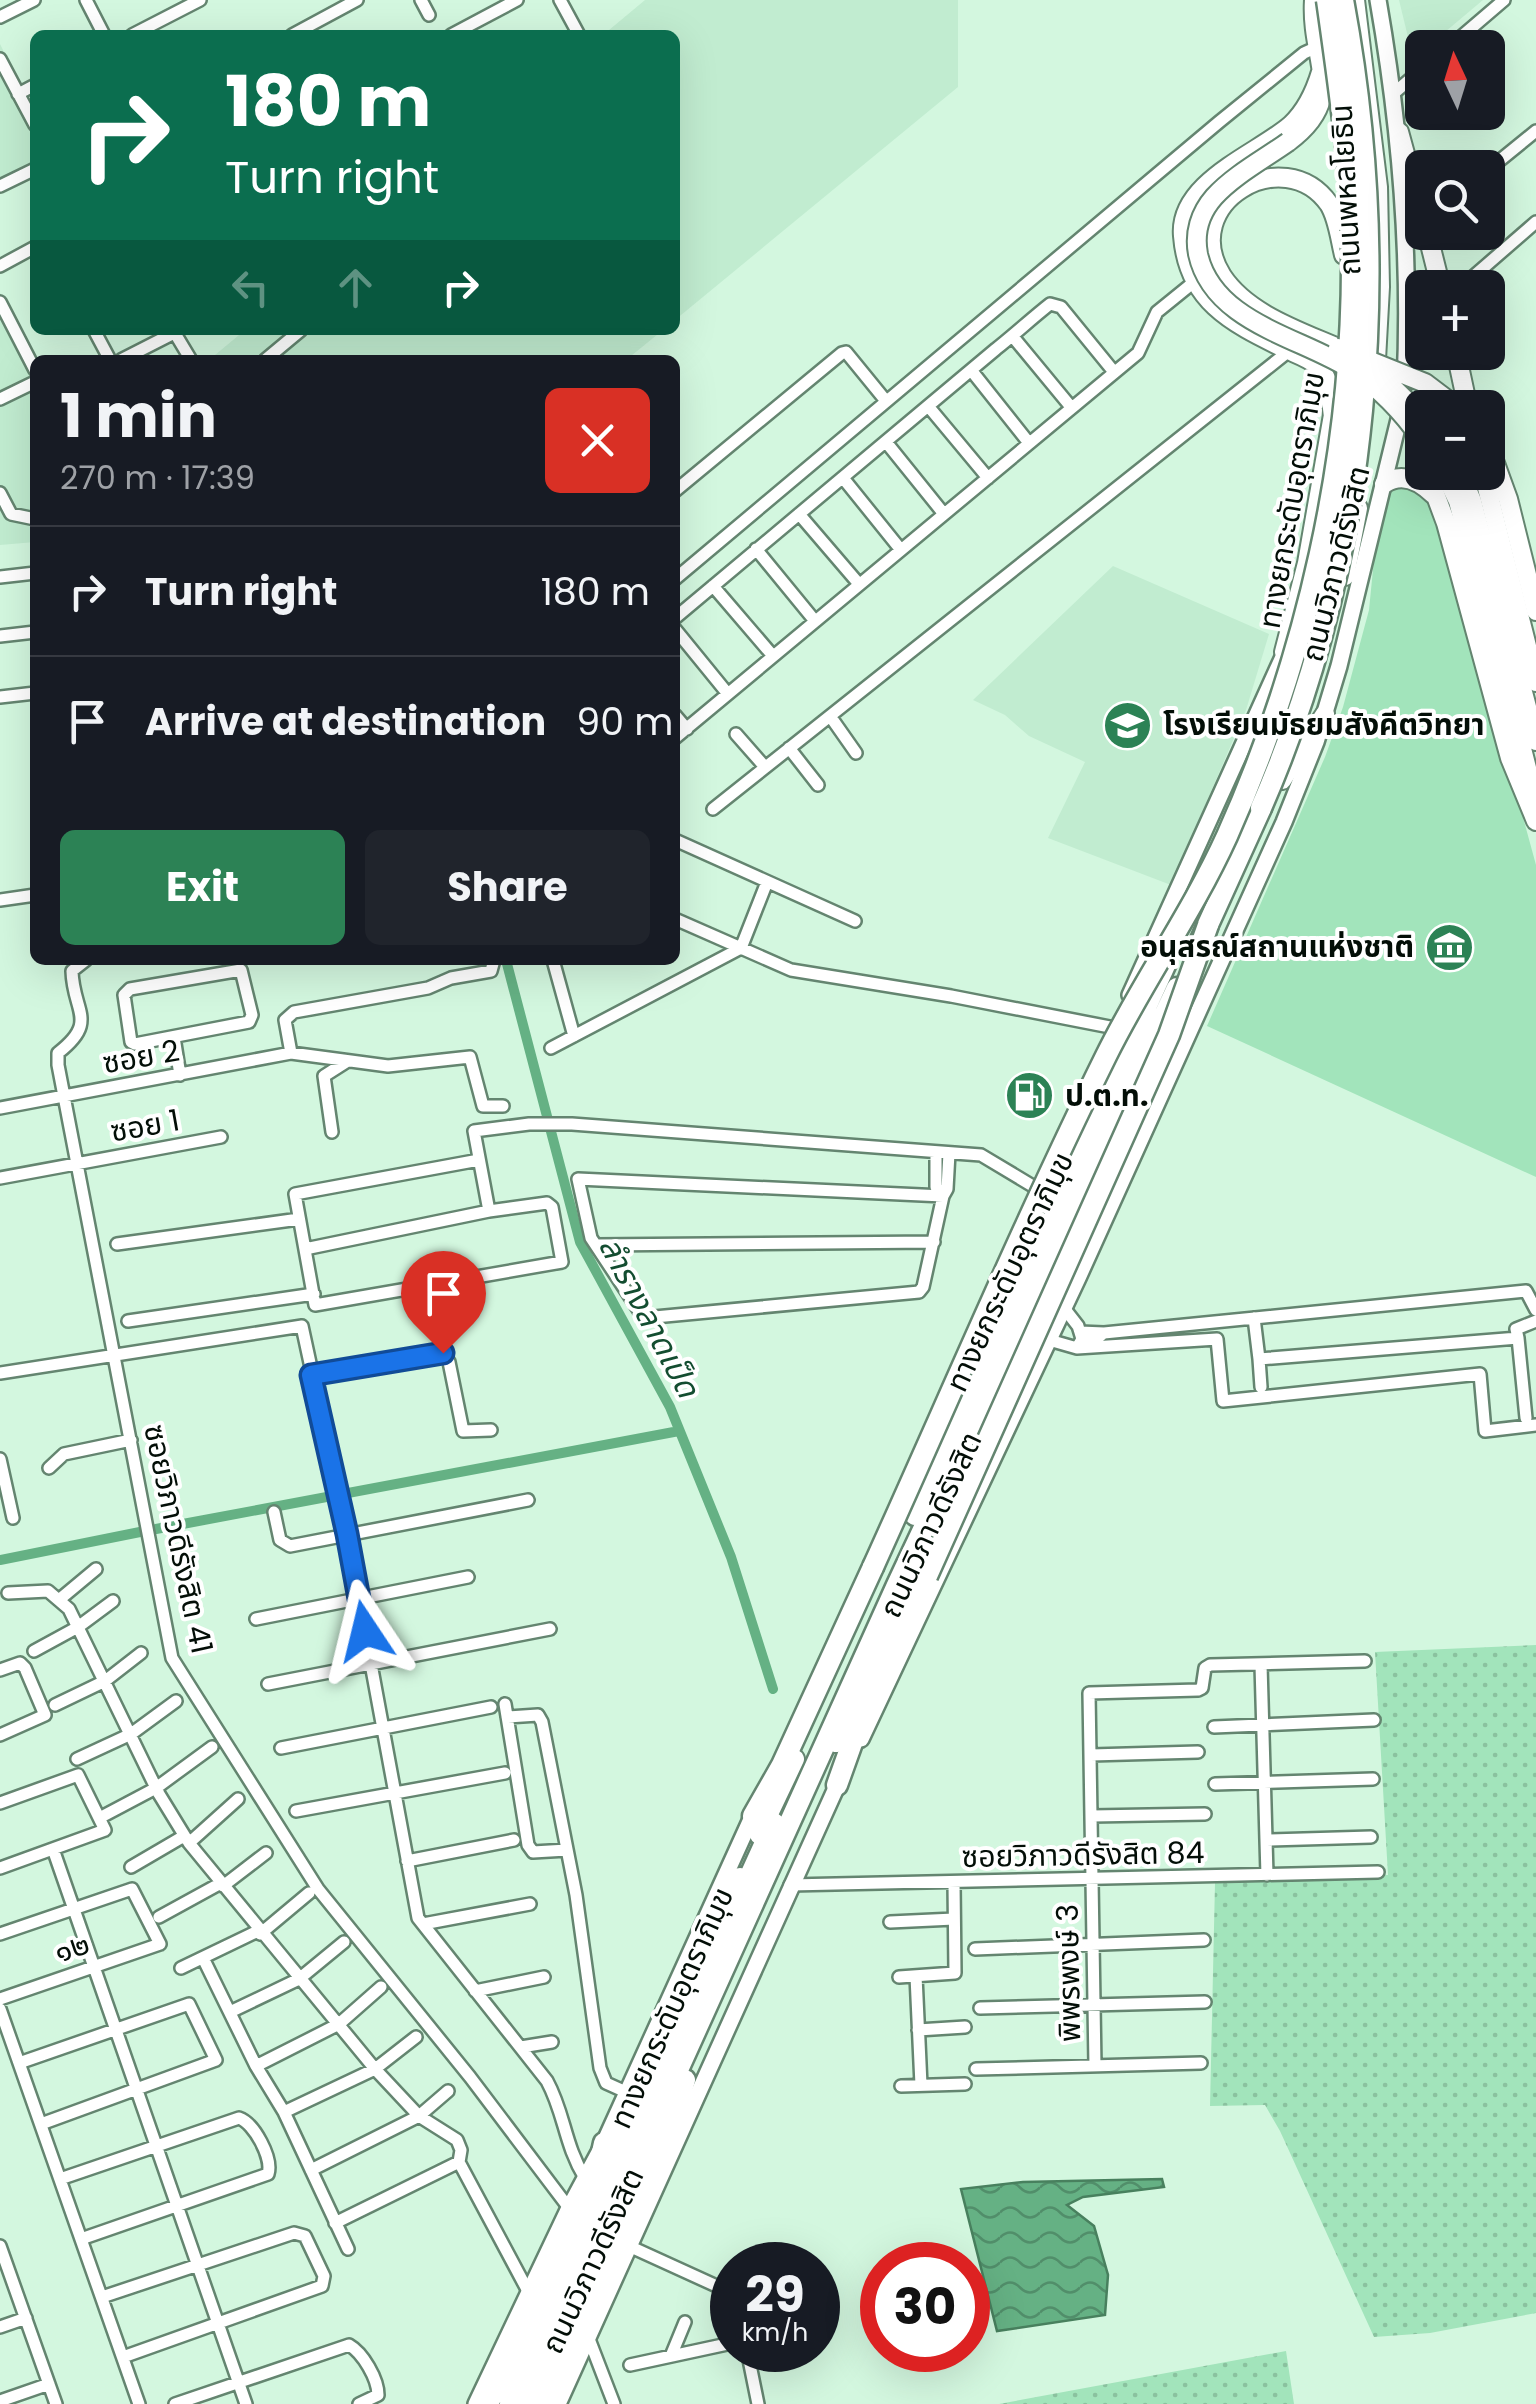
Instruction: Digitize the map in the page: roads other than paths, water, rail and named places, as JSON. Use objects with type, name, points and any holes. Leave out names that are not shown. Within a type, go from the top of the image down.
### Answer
[{"type":"highway","name":"ทางยกระดับอุตราภิมุข","points":[[510,2404],[1226,838],[1274,720],[1313,580],[1340,434],[1352,258],[1342,123],[1327,0]]},
{"type":"highway","name":"ทางยกระดับอุตราภิมุข","points":[[527,2404],[889,1603],[1208,925],[1274,780],[1296,718],[1332,589],[1353,478],[1366,373],[1369,230],[1357,88],[1343,0]]},
{"type":"highway","points":[[753,1816],[782,1764],[1108,1052],[1187,918]]},
{"type":"highway","points":[[836,1785],[862,1715],[1169,1034],[1208,925]]},
{"type":"highway","points":[[547,2404],[662,2152],[688,2072]]},
{"type":"highway","points":[[662,2152],[691,2108]]},
{"type":"highway","points":[[488,2404],[532,2299],[596,2180],[604,2143]]},
{"type":"main road","points":[[1315,0],[1324,94],[1318,113],[1306,129],[1213,198],[1200,220],[1196,240],[1200,260],[1212,286],[1224,299],[1256,322],[1351,370],[1385,397],[1405,420]]},
{"type":"main road","name":"ถนนพหลโยธิน","points":[[1315,0],[1336,88],[1344,255]]},
{"type":"main road","name":"ถนนพหลโยธิน","points":[[1355,0],[1378,187],[1380,287],[1375,378]]},
{"type":"main road","name":"ถนนพหลโยธิน","points":[[1378,0],[1405,154]]},
{"type":"main road","points":[[1322,72],[1310,102],[1292,124],[1211,178],[1192,202],[1182,228],[1184,252],[1194,282],[1212,304],[1241,328],[1318,366],[1324,374],[1333,417]]},
{"type":"main road","name":"ถนนวิภาวดีรังสิต","points":[[558,2404],[790,1884],[880,1703],[1269,857],[1325,714],[1405,393],[1407,348],[1399,132]]},
{"type":"main road","points":[[1344,255],[1333,211],[1326,200],[1305,184],[1291,180],[1257,180],[1225,202],[1211,227],[1214,258],[1234,290],[1263,312],[1434,390]]},
{"type":"main road","name":"ถนนวิภาวดีรังสิต","points":[[500,2404],[1257,748],[1310,550],[1333,417],[1344,255]]},
{"type":"main road","points":[[1338,348],[1384,379],[1405,399]]},
{"type":"main road","name":"ถนนวิภาวดีรังสิต","points":[[537,2404],[1083,1204],[1282,780],[1339,605],[1355,530],[1375,378]]},
{"type":"main road","points":[[1384,484],[1392,479],[1410,479],[1438,499]]},
{"type":"main road","points":[[1434,490],[1510,758],[1536,821]]},
{"type":"main road","points":[[1453,490],[1530,735]]},
{"type":"main road","points":[[1467,490],[1530,735],[1536,803]]},
{"type":"main road","points":[[1488,490],[1536,682]]},
{"type":"main road","points":[[1505,490],[1536,611]]},
{"type":"main road","name":"ถนนวิภาวดีรังสิต","points":[[476,2404],[532,2299],[853,1587],[1036,1188],[1115,1028],[1283,657]]},
{"type":"main road","points":[[1282,780],[1325,714]]},
{"type":"main road","points":[[1117,1058],[1123,1010]]},
{"type":"main road","points":[[679,1975],[722,1912]]},
{"type":"street","points":[[0,17],[34,0]]},
{"type":"street","points":[[86,0],[101,30]]},
{"type":"street","points":[[142,30],[200,0]]},
{"type":"street","points":[[301,30],[357,0]]},
{"type":"street","points":[[421,0],[429,15]]},
{"type":"street","points":[[460,30],[516,0]]},
{"type":"street","points":[[560,0],[576,30]]},
{"type":"street","points":[[1468,30],[1499,2]]},
{"type":"street","points":[[680,575],[1219,122],[1304,53],[1317,47]]},
{"type":"street","points":[[0,59],[30,116]]},
{"type":"street","points":[[1393,94],[1405,84]]},
{"type":"street","points":[[18,94],[30,88]]},
{"type":"street","points":[[1505,156],[1536,131]]},
{"type":"street","points":[[0,186],[30,172]]},
{"type":"street","points":[[1481,270],[1536,222]]},
{"type":"street","points":[[0,266],[30,250]]},
{"type":"street","points":[[680,734],[1138,353],[1157,312],[1194,282]]},
{"type":"street","points":[[0,302],[30,360]]},
{"type":"street","points":[[680,614],[1050,304],[1056,304],[1114,372]]},
{"type":"street","points":[[130,355],[166,335]]},
{"type":"street","points":[[271,355],[295,335]]},
{"type":"street","points":[[1014,338],[1071,408]]},
{"type":"street","points":[[712,809],[1288,350]]},
{"type":"street","points":[[680,487],[842,352],[886,401]]},
{"type":"street","points":[[971,370],[1029,443]]},
{"type":"street","points":[[0,400],[30,385]]},
{"type":"street","points":[[928,406],[988,478]]},
{"type":"street","points":[[886,442],[944,514]]},
{"type":"street","points":[[843,478],[900,550]]},
{"type":"street","points":[[0,494],[12,514],[30,518]]},
{"type":"street","points":[[798,514],[859,584]]},
{"type":"street","points":[[756,549],[814,621]]},
{"type":"street","points":[[0,577],[30,574]]},
{"type":"street","points":[[713,586],[774,656]]},
{"type":"street","points":[[0,636],[30,633]]},
{"type":"street","points":[[680,634],[728,694]]},
{"type":"street","points":[[0,697],[30,694]]},
{"type":"street","points":[[830,716],[856,753]]},
{"type":"street","points":[[680,721],[686,729]]},
{"type":"street","points":[[736,734],[765,767]]},
{"type":"street","points":[[790,748],[818,785]]},
{"type":"street","points":[[680,845],[854,921]]},
{"type":"street","points":[[552,1048],[741,948],[767,882]]},
{"type":"street","points":[[0,900],[30,896]]},
{"type":"street","points":[[680,921],[791,970],[1115,1028]]},
{"type":"street","name":"ซอยวิภาวดีรังสิต 41","points":[[80,965],[72,971],[81,1028],[74,1041],[57,1056],[172,1658],[318,1889],[570,2208]]},
{"type":"street","points":[[458,965],[460,976]]},
{"type":"street","points":[[492,965],[491,970],[441,980],[428,988],[294,1012],[285,1020],[290,1053],[388,1066],[470,1057],[483,1106],[504,1106]]},
{"type":"street","points":[[554,965],[574,1036]]},
{"type":"street","points":[[241,970],[252,1015],[249,1022],[174,1037],[131,1042],[126,992],[241,970]]},
{"type":"street","points":[[174,1037],[180,1075]]},
{"type":"street","name":"ซอย 2","points":[[0,1108],[290,1053]]},
{"type":"street","points":[[332,1132],[324,1076],[346,1062]]},
{"type":"street","points":[[489,1211],[474,1131],[501,1126],[597,1126],[981,1156],[1036,1188]]},
{"type":"street","name":"ซอย 1","points":[[0,1178],[220,1137]]},
{"type":"street","points":[[942,1152],[947,1189],[924,1288],[919,1292],[644,1318],[596,1245],[587,1224],[578,1178],[943,1196]]},
{"type":"street","points":[[305,1249],[547,1203],[552,1207],[562,1262],[316,1304],[305,1249],[299,1218],[295,1194],[480,1160]]},
{"type":"street","points":[[117,1244],[299,1218]]},
{"type":"street","points":[[596,1245],[934,1242]]},
{"type":"street","points":[[1079,1340],[1104,1332],[1526,1290],[1536,1310]]},
{"type":"street","points":[[128,1322],[314,1294]]},
{"type":"street","points":[[1064,1308],[1079,1340]]},
{"type":"street","points":[[1254,1318],[1262,1386]]},
{"type":"street","points":[[1049,1340],[1217,1339],[1222,1402],[1480,1374],[1486,1432],[1531,1421],[1516,1329],[1536,1320]]},
{"type":"street","points":[[0,1373],[302,1326],[347,1534],[418,1918],[557,2098],[568,2149],[585,2178]]},
{"type":"street","points":[[1259,1359],[1518,1338]]},
{"type":"street","points":[[311,1375],[443,1353],[449,1362],[462,1431],[491,1430]]},
{"type":"street","points":[[49,1468],[64,1454],[131,1440]]},
{"type":"street","points":[[0,1459],[13,1518]]},
{"type":"street","points":[[274,1512],[280,1540],[290,1546],[528,1500]]},
{"type":"street","points":[[60,1599],[96,1568]]},
{"type":"street","points":[[256,1619],[468,1577]]},
{"type":"street","points":[[8,1593],[48,1591],[60,1599],[186,1840],[375,2069],[419,2116],[457,2140],[461,2150],[459,2162],[532,2299]]},
{"type":"street","points":[[34,1650],[78,1627],[114,1600]]},
{"type":"street","points":[[268,1684],[550,1629]]},
{"type":"street","points":[[54,1705],[105,1681],[141,1653]]},
{"type":"street","points":[[1267,1875],[1261,1665],[1365,1661]]},
{"type":"street","points":[[0,1670],[20,1663],[45,1715],[0,1735]]},
{"type":"street","name":"พิพรพงษ์ 3","points":[[1095,2066],[1089,1693],[1198,1690],[1210,1666],[1261,1665]]},
{"type":"street","points":[[77,1759],[131,1734],[176,1701]]},
{"type":"street","points":[[281,1748],[491,1707]]},
{"type":"street","points":[[567,1850],[533,1852],[528,1845],[506,1710],[540,1718],[567,1850],[600,2068],[606,2083],[626,2092]]},
{"type":"street","points":[[1214,1726],[1374,1720]]},
{"type":"street","points":[[105,1815],[156,1788],[212,1747]]},
{"type":"street","points":[[1091,1755],[1198,1752]]},
{"type":"street","points":[[296,1811],[505,1773]]},
{"type":"street","points":[[0,1803],[78,1775],[105,1830],[0,1868]]},
{"type":"street","points":[[1215,1784],[1373,1779]]},
{"type":"street","points":[[131,1867],[186,1840],[238,1799]]},
{"type":"street","points":[[1092,1816],[1205,1814]]},
{"type":"street","points":[[1267,1840],[1372,1836]]},
{"type":"street","points":[[408,1860],[514,1840]]},
{"type":"street","points":[[53,1849],[246,2404]]},
{"type":"street","points":[[160,1917],[222,1884],[266,1853]]},
{"type":"street","name":"ซอยวิภาวดีรังสิต 84","points":[[790,1884],[1378,1872]]},
{"type":"street","points":[[899,1977],[955,1973],[954,1883]]},
{"type":"street","name":"๑๒","points":[[0,1999],[160,1944],[132,1888],[73,1908]]},
{"type":"street","points":[[181,1968],[260,1932],[308,1893]]},
{"type":"street","points":[[423,1924],[530,1904]]},
{"type":"street","points":[[0,1934],[73,1908]]},
{"type":"street","points":[[890,1922],[954,1919]]},
{"type":"street","points":[[975,1949],[1204,1940]]},
{"type":"street","points":[[230,2012],[300,1979],[344,1942]]},
{"type":"street","points":[[203,1958],[256,2066],[284,2112],[348,2250]]},
{"type":"street","points":[[916,1976],[921,2085]]},
{"type":"street","points":[[476,1991],[544,1978]]},
{"type":"street","points":[[256,2066],[339,2024],[381,1987]]},
{"type":"street","points":[[980,2008],[1205,2002]]},
{"type":"street","points":[[19,2063],[188,2004],[216,2060],[41,2124]]},
{"type":"street","points":[[0,2008],[139,2404]]},
{"type":"street","points":[[918,2030],[964,2027]]},
{"type":"street","points":[[284,2112],[375,2069],[416,2038]]},
{"type":"street","points":[[521,2047],[552,2042]]},
{"type":"street","points":[[976,2069],[1201,2063]]},
{"type":"street","points":[[901,2086],[965,2084]]},
{"type":"street","points":[[311,2170],[419,2116],[448,2091]]},
{"type":"street","points":[[60,2178],[244,2118],[270,2162],[268,2174],[81,2239]]},
{"type":"street","points":[[335,2223],[459,2162]]},
{"type":"street","points":[[102,2297],[288,2234],[305,2236],[324,2276],[322,2286],[122,2357]]},
{"type":"street","points":[[630,2246],[710,2283]]},
{"type":"street","points":[[1,2250],[56,2404]]},
{"type":"street","points":[[0,2326],[26,2318]]},
{"type":"street","points":[[671,2356],[685,2322]]},
{"type":"street","points":[[589,2339],[614,2404]]},
{"type":"street","points":[[175,2404],[349,2345],[359,2352],[378,2387],[378,2395],[359,2404]]},
{"type":"street","points":[[630,2364],[710,2348]]},
{"type":"street","points":[[752,2372],[758,2404]]},
{"type":"street","points":[[0,2401],[49,2384]]},
{"type":"water","points":[[1162,2179],[1164,2187],[1083,2197],[1067,2205],[1094,2226],[1108,2275],[1105,2315],[997,2331],[990,2303],[990,2242],[974,2242],[961,2189],[1023,2182]]},
{"type":"waterway","name":"ลำรางลาดเป็ด","points":[[507,965],[580,1242],[670,1407],[731,1557],[773,1689]]},
{"type":"waterway","points":[[156,1529],[679,1431]]},
{"type":"waterway","points":[[0,1560],[140,1532]]},
{"type":"place","name":"โรงเรียนมัธยมสังคีตวิทยา","points":[[1128,725]]},
{"type":"place","name":"อนุสรณ์สถานแห่งชาติ","points":[[1449,947]]},
{"type":"place","name":"ป.ต.ท.","points":[[1030,1096]]}]
